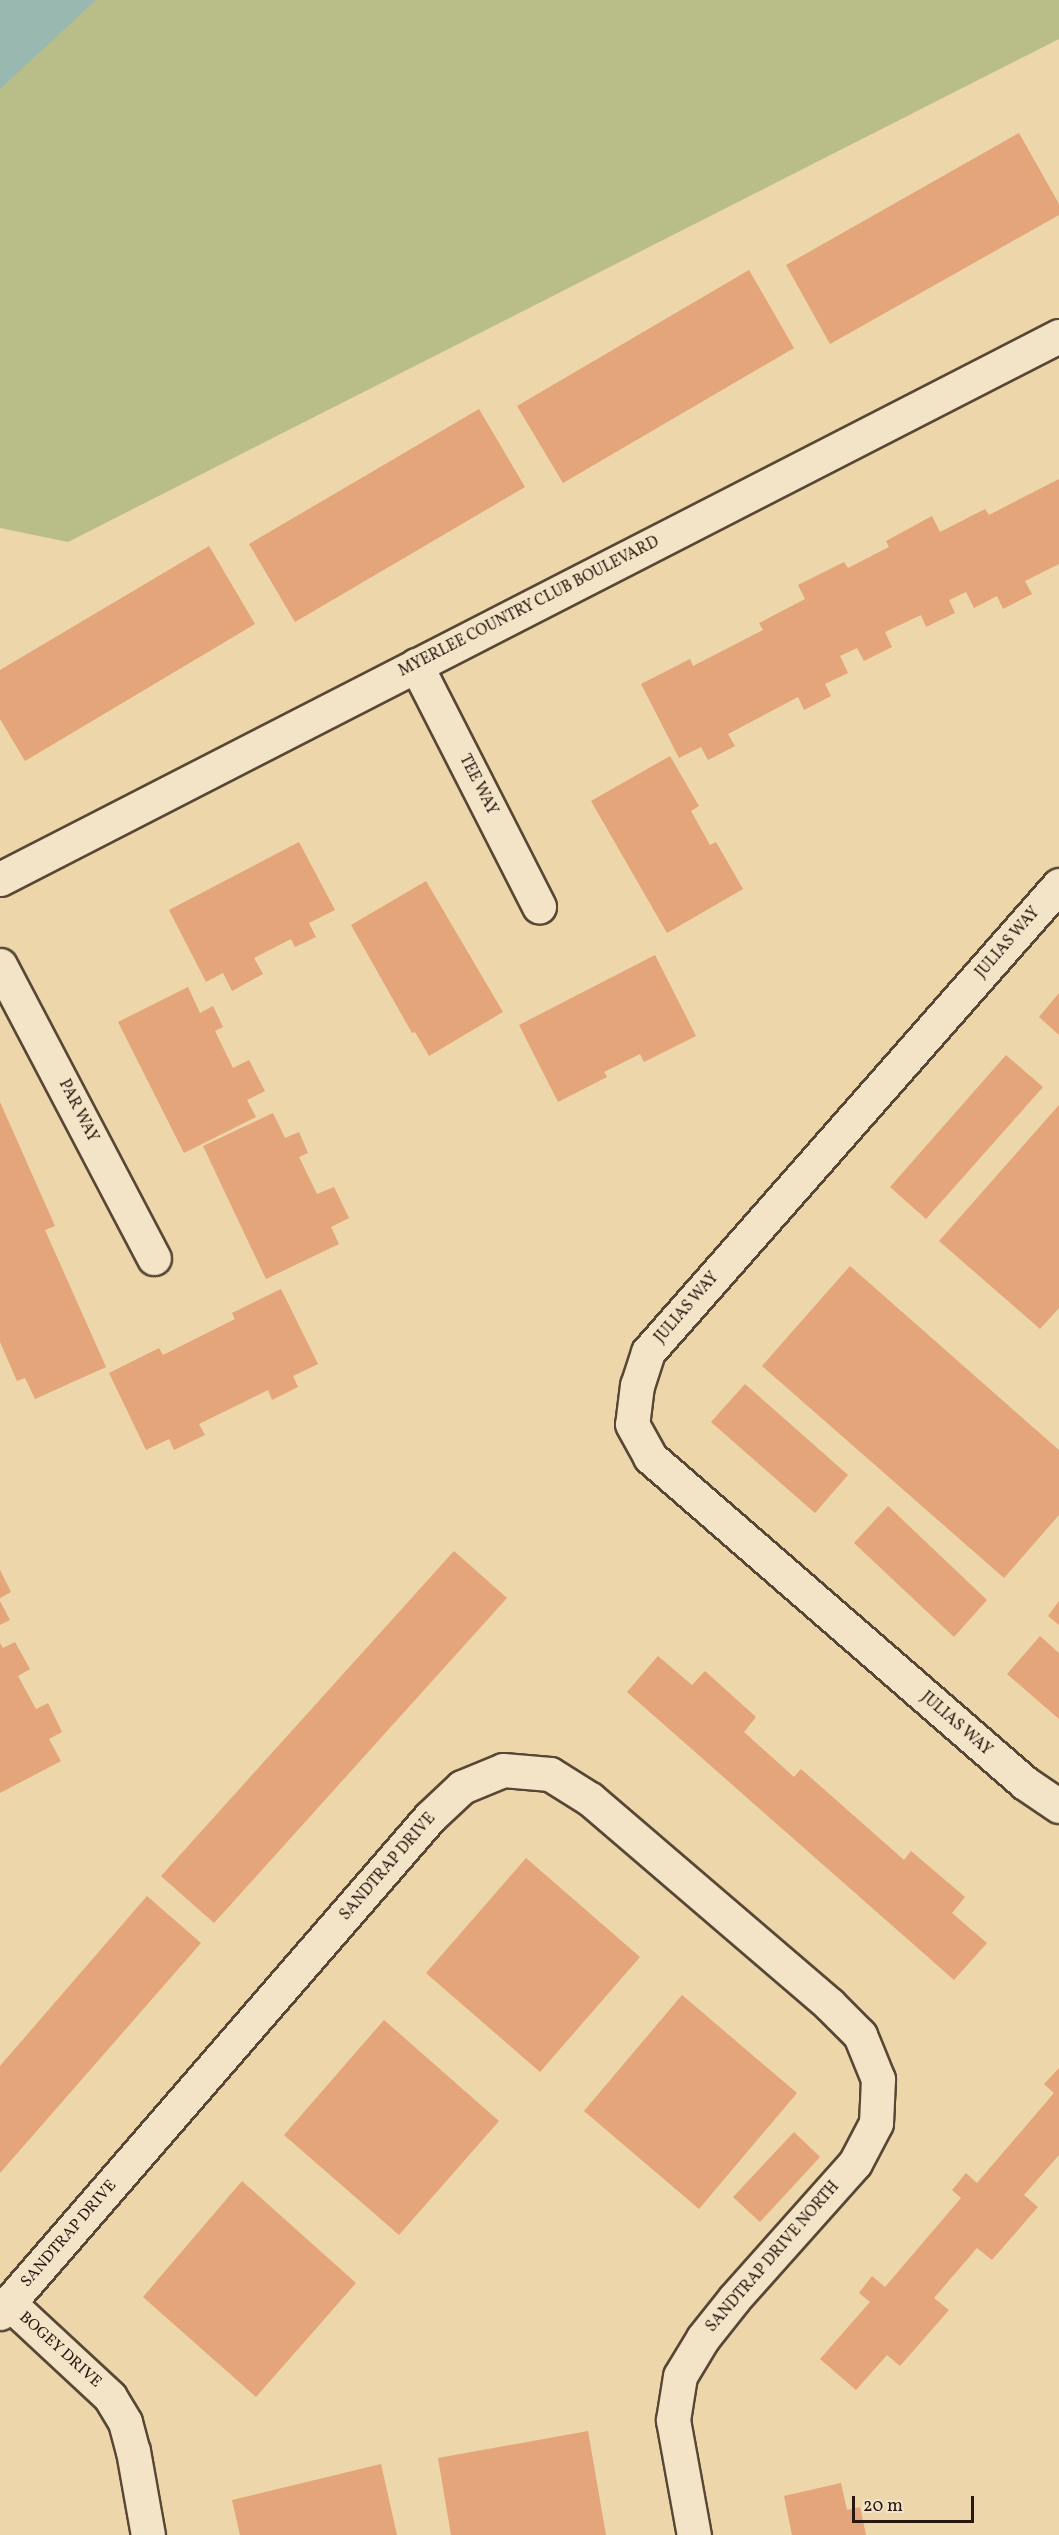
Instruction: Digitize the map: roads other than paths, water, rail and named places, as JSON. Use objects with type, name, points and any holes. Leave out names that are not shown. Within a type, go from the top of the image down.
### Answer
[{"type":"street","name":"MYERLEE COUNTRY CLUB BOULEVARD","points":[[0,879],[1059,336]]},
{"type":"street","name":"TEE WAY","points":[[416,664],[539,906]]},
{"type":"street","name":"JULIAS WAY","points":[[1059,885],[648,1352],[637,1385],[632,1424],[650,1456],[1025,1783],[1059,1806]]},
{"type":"street","name":"PAR WAY","points":[[0,965],[154,1258]]},
{"type":"street","name":"SANDTRAP DRIVE","points":[[4,2308],[430,1817],[462,1787],[503,1770],[549,1774],[590,1799],[849,2024]]},
{"type":"street","name":"SANDTRAP DRIVE NORTH","points":[[694,2535],[673,2420],[680,2376],[703,2338],[734,2299],[855,2163],[876,2123],[878,2079],[860,2035],[849,2024]]},
{"type":"street","name":"BOGEY DRIVE","points":[[4,2308],[110,2397],[125,2422],[133,2451],[148,2535]]},
{"type":"water","points":[[0,0],[96,0],[0,89]]}]
